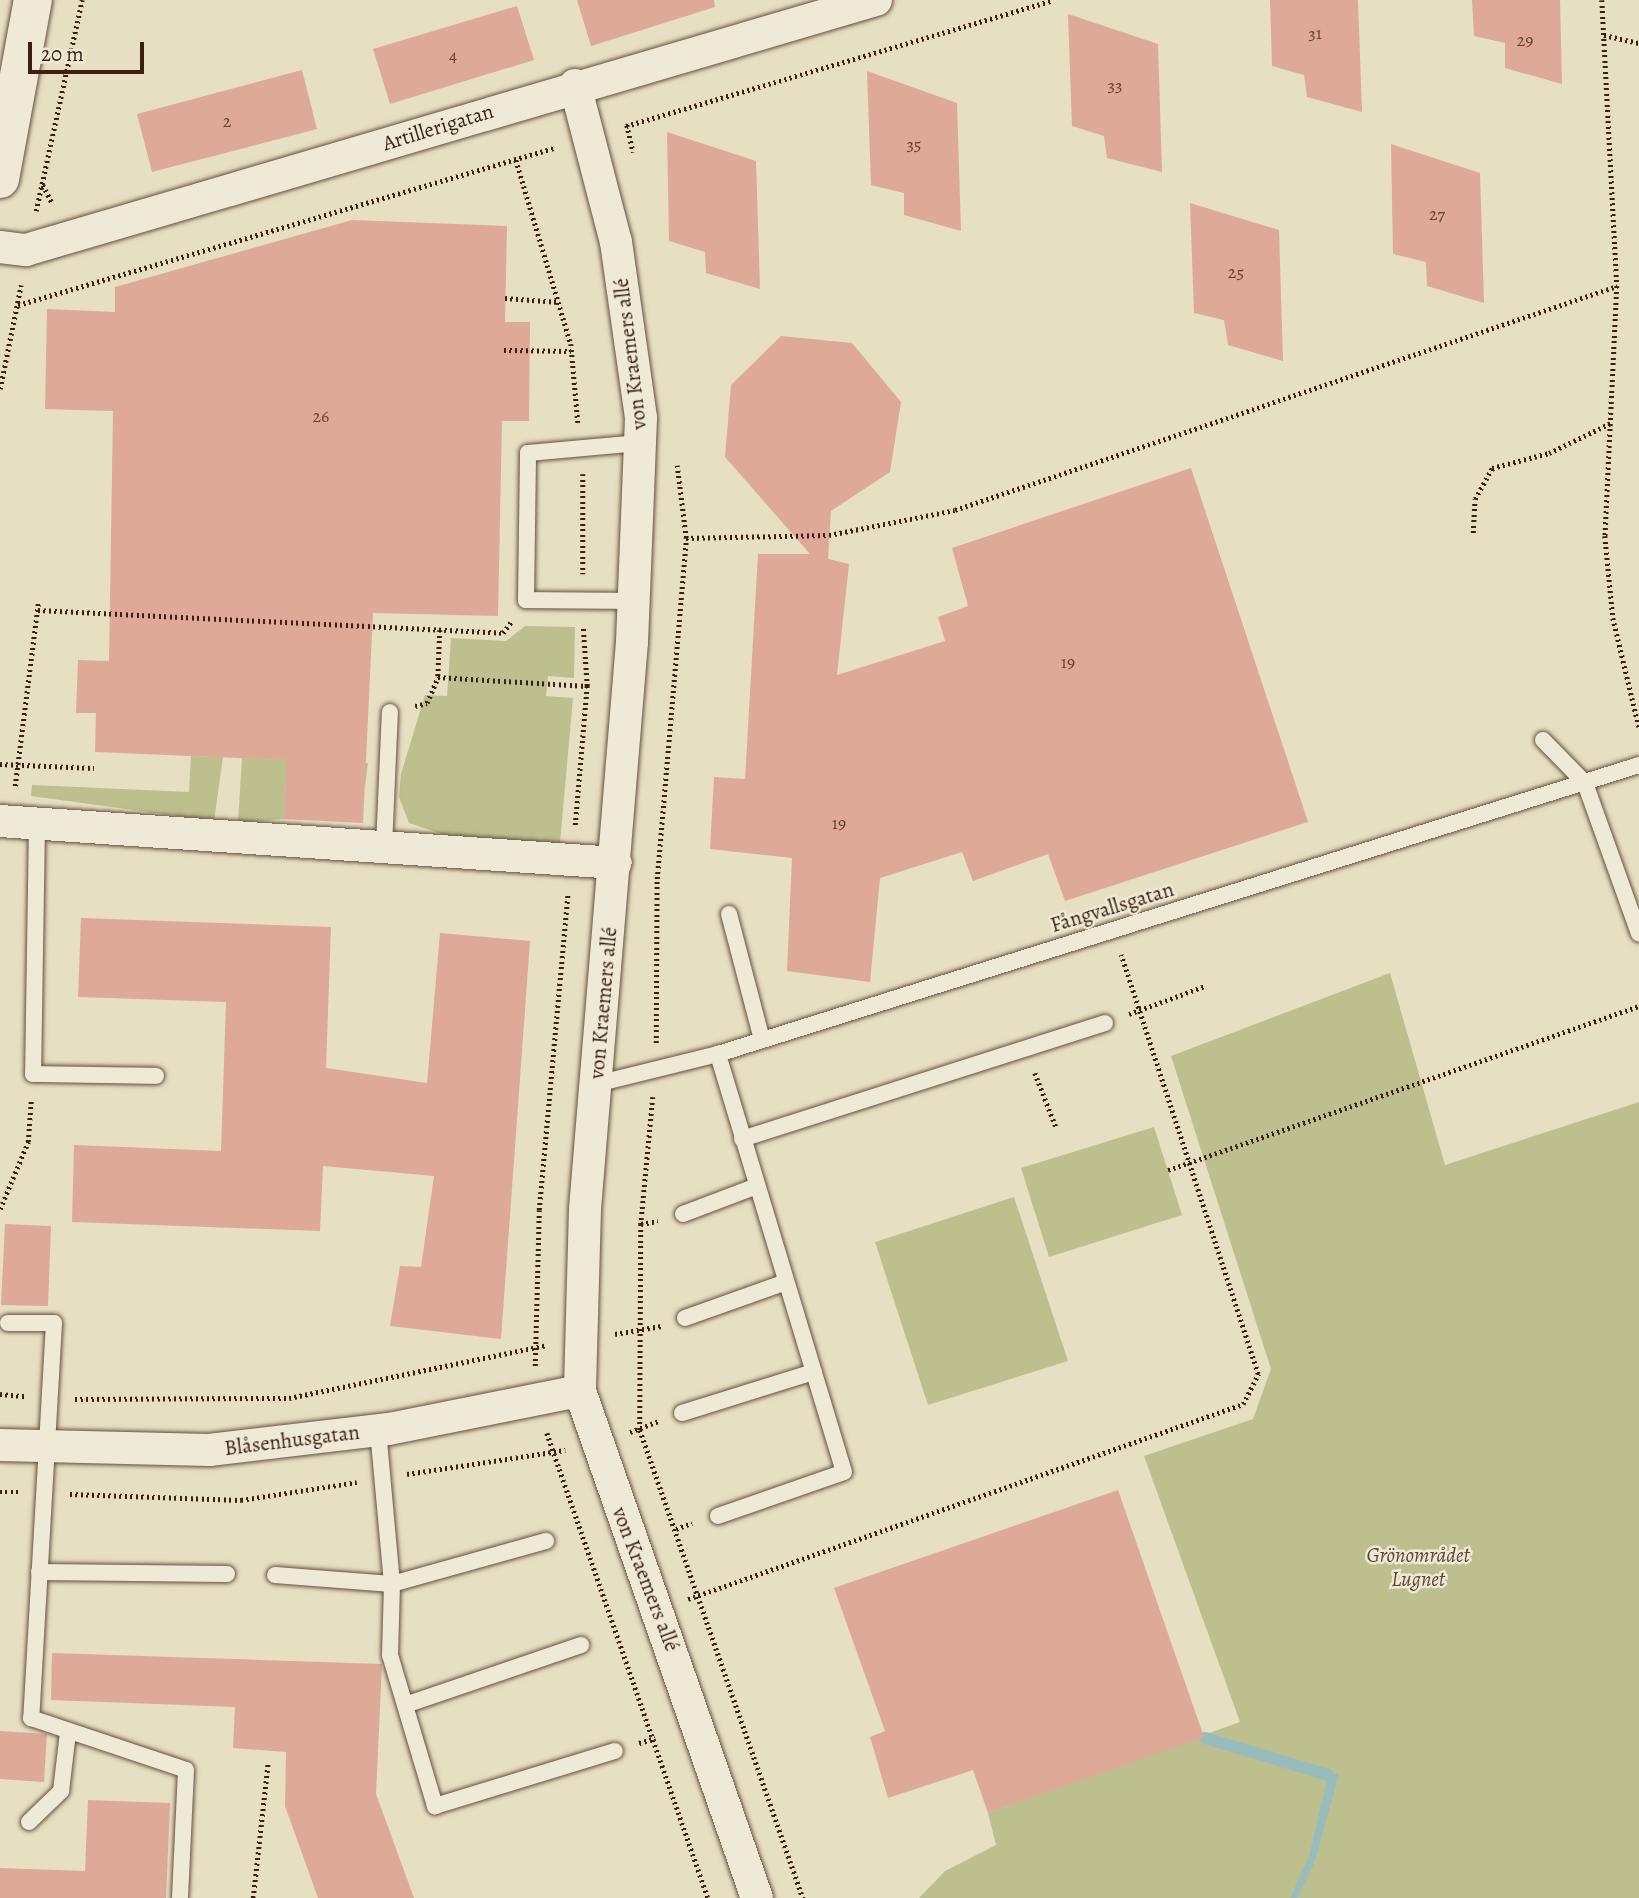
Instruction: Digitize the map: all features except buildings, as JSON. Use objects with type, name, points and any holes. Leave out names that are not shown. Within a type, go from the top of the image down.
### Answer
[{"type":"street","points":[[0,179],[33,0]]},
{"type":"street","name":"Artillerigatan","points":[[13,248],[876,0]]},
{"type":"street","name":"von Kraemers allé","points":[[575,85],[592,137],[616,242],[640,443],[634,601],[616,863],[596,1084],[580,1391],[592,1441],[660,1606],[757,1898]]},
{"type":"street","points":[[17,822],[616,863]]},
{"type":"street","name":"Blåsenhusgatan","points":[[0,1445],[209,1450],[378,1430],[580,1391]]},
{"type":"lane","points":[[634,601],[527,600],[528,453],[640,443]]},
{"type":"lane","points":[[384,847],[390,712]]},
{"type":"lane","points":[[1544,740],[1585,783],[1639,934]]},
{"type":"lane","name":"Fångvallsgatan","points":[[596,1084],[656,1067],[718,1054],[1112,928],[1639,765]]},
{"type":"lane","points":[[17,822],[33,1074],[156,1076]]},
{"type":"lane","points":[[729,914],[762,1040]]},
{"type":"lane","points":[[743,1139],[1105,1023]]},
{"type":"lane","points":[[718,1054],[844,1472],[718,1516]]},
{"type":"lane","points":[[683,1214],[757,1186]]},
{"type":"lane","points":[[685,1318],[786,1282]]},
{"type":"lane","points":[[8,1323],[54,1322],[31,1718],[186,1770],[180,1898]]},
{"type":"lane","points":[[682,1413],[814,1372]]},
{"type":"lane","points":[[378,1430],[392,1584],[390,1655],[408,1704],[435,1806],[615,1751]]},
{"type":"lane","points":[[275,1575],[392,1584],[546,1541]]},
{"type":"lane","points":[[39,1572],[228,1574]]},
{"type":"lane","points":[[408,1704],[581,1645]]},
{"type":"lane","points":[[29,1822],[61,1791],[68,1732]]},
{"type":"path","points":[[0,388],[18,305],[13,248],[82,0]]},
{"type":"path","points":[[18,305],[1052,0]]},
{"type":"path","points":[[1602,0],[1617,286],[1613,422],[1605,536],[1613,618],[1639,727]]},
{"type":"path","points":[[1604,35],[1639,43]]},
{"type":"path","points":[[627,125],[635,163]]},
{"type":"path","points":[[686,538],[829,535],[955,510],[1617,286]]},
{"type":"path","points":[[505,298],[559,302]]},
{"type":"path","points":[[504,351],[571,351]]},
{"type":"path","points":[[1473,533],[1475,499],[1492,468],[1549,453],[1613,422]]},
{"type":"path","points":[[676,455],[686,538],[657,879],[656,1067],[641,1224],[640,1430],[701,1596],[803,1898]]},
{"type":"path","points":[[38,610],[503,633],[527,600]]},
{"type":"path","points":[[17,822],[15,766],[38,603]]},
{"type":"path","points":[[390,712],[427,703],[438,677],[440,630]]},
{"type":"path","points":[[438,677],[587,686]]},
{"type":"path","points":[[0,764],[94,768]]},
{"type":"path","points":[[660,1606],[701,1596],[1243,1404],[1258,1374],[1112,928]]},
{"type":"path","points":[[1140,1010],[1205,986]]},
{"type":"path","points":[[1168,1170],[1188,1160],[1639,1006]]},
{"type":"path","points":[[0,1209],[28,1142],[33,1074]]},
{"type":"path","points":[[1042,1093],[1056,1128]]},
{"type":"path","points":[[0,1394],[187,1403],[289,1398],[582,1338],[640,1331]]},
{"type":"path","points":[[0,1492],[241,1500],[552,1454],[640,1430]]},
{"type":"path","points":[[253,1898],[268,1763]]},
{"type":"green space","points":[[525,626],[575,627],[574,678],[548,676],[546,696],[573,698],[560,843],[445,835],[409,823],[399,797],[401,774],[425,695],[447,696],[451,638],[506,641]]},
{"type":"green space","points":[[191,756],[223,757],[214,821],[31,796],[32,785],[189,792]]},
{"type":"green space","points":[[242,758],[368,763],[365,787],[286,784],[284,819],[238,822]]},
{"type":"green space","name":"Grönområdet Lugnet","points":[[1390,973],[1445,1165],[1639,1102],[1639,1898],[919,1898],[945,1871],[996,1845],[988,1813],[1240,1722],[1144,1456],[1253,1419],[1271,1369],[1171,1056]]},
{"type":"green space","points":[[1154,1127],[1182,1215],[1049,1257],[1021,1168]]},
{"type":"green space","points":[[1014,1197],[1068,1361],[928,1405],[875,1242]]},
{"type":"water","points":[[1339,1774],[1315,1861],[1297,1898],[1290,1898],[1309,1857],[1328,1775]]},
{"type":"waterway","points":[[1205,1738],[1328,1775]]}]
